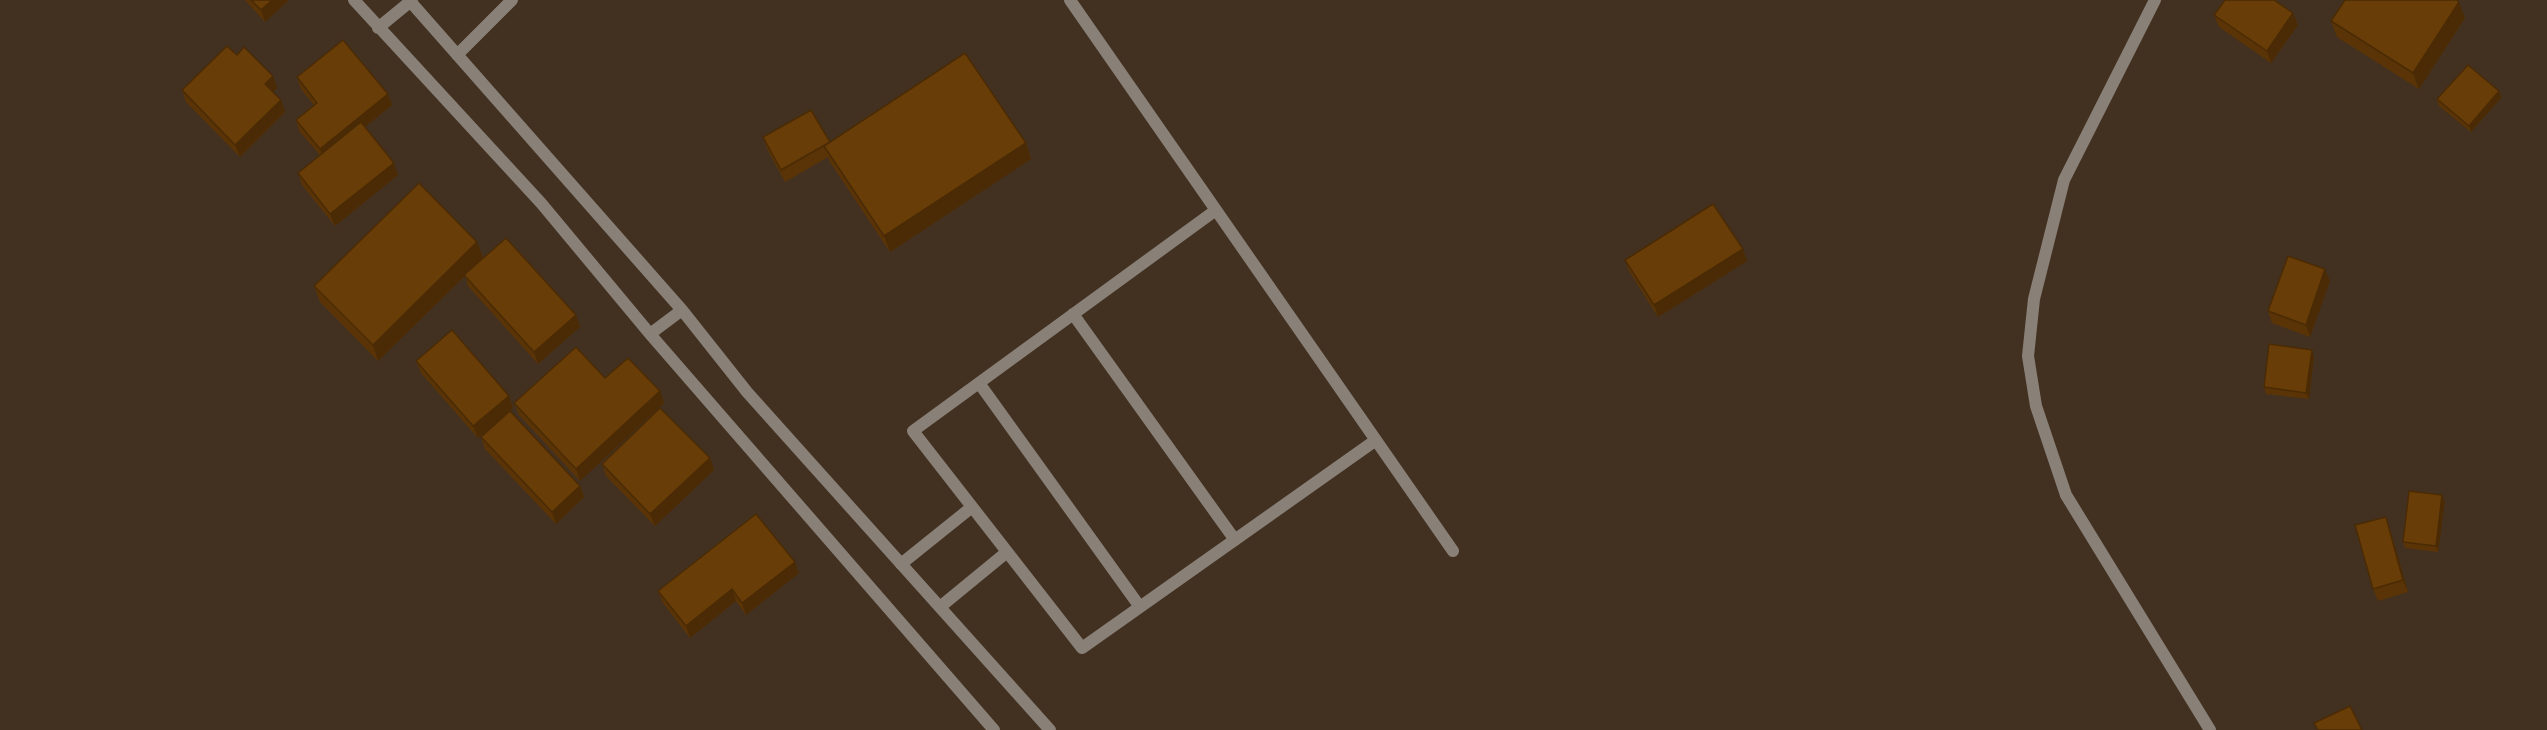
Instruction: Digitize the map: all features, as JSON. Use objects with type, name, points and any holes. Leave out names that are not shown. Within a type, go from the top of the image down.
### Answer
[{"type":"street","points":[[354,0],[541,203],[650,334],[994,730]]},
{"type":"street","points":[[457,55],[512,0]]},
{"type":"street","points":[[1070,0],[1453,551]]},
{"type":"street","points":[[2154,0],[2064,180],[2034,299],[2028,356],[2036,406],[2066,495],[2210,730]]},
{"type":"street","points":[[378,28],[411,1],[682,310],[747,392],[1050,730]]},
{"type":"street","points":[[1216,210],[913,431],[1082,648],[1376,440]]},
{"type":"street","points":[[650,334],[682,310]]},
{"type":"street","points":[[1073,314],[1235,540]]},
{"type":"street","points":[[979,383],[1140,607]]},
{"type":"street","points":[[901,564],[972,507]]},
{"type":"street","points":[[940,607],[1007,552]]},
{"type":"building","points":[[251,0],[272,0],[261,10]]},
{"type":"building","points":[[2225,0],[2274,0],[2293,13],[2267,51],[2214,15]]},
{"type":"building","points":[[2345,0],[2456,0],[2459,2],[2413,73],[2331,21]]},
{"type":"building","points":[[343,40],[388,94],[320,149],[296,120],[317,103],[297,77]]},
{"type":"building","points":[[227,46],[237,55],[244,47],[273,76],[265,84],[281,100],[235,145],[182,90]]},
{"type":"building","points":[[965,53],[1026,143],[884,236],[824,146]]},
{"type":"building","points":[[2468,65],[2499,91],[2469,126],[2437,99]]},
{"type":"building","points":[[811,110],[830,142],[781,170],[763,137]]},
{"type":"building","points":[[361,122],[394,163],[330,214],[298,173]]},
{"type":"building","points":[[419,183],[477,242],[373,345],[314,286]]},
{"type":"building","points":[[1713,204],[1743,249],[1654,305],[1625,260]]},
{"type":"building","points":[[506,238],[576,315],[534,352],[464,275]]},
{"type":"building","points":[[2288,256],[2325,269],[2306,325],[2268,311]]},
{"type":"building","points":[[452,330],[509,396],[473,426],[416,361]]},
{"type":"building","points":[[2269,344],[2312,350],[2306,393],[2264,387]]},
{"type":"building","points":[[576,347],[605,378],[628,358],[660,391],[576,469],[514,403]]},
{"type":"building","points":[[660,408],[710,458],[650,514],[602,464]]},
{"type":"building","points":[[510,411],[580,486],[552,512],[481,437]]},
{"type":"building","points":[[2409,491],[2442,495],[2436,546],[2403,542]]},
{"type":"building","points":[[756,514],[795,562],[742,603],[732,589],[686,626],[658,591]]},
{"type":"building","points":[[2386,517],[2403,580],[2373,589],[2355,525]]},
{"type":"building","points":[[2350,706],[2362,730],[2318,730],[2314,723]]}]
